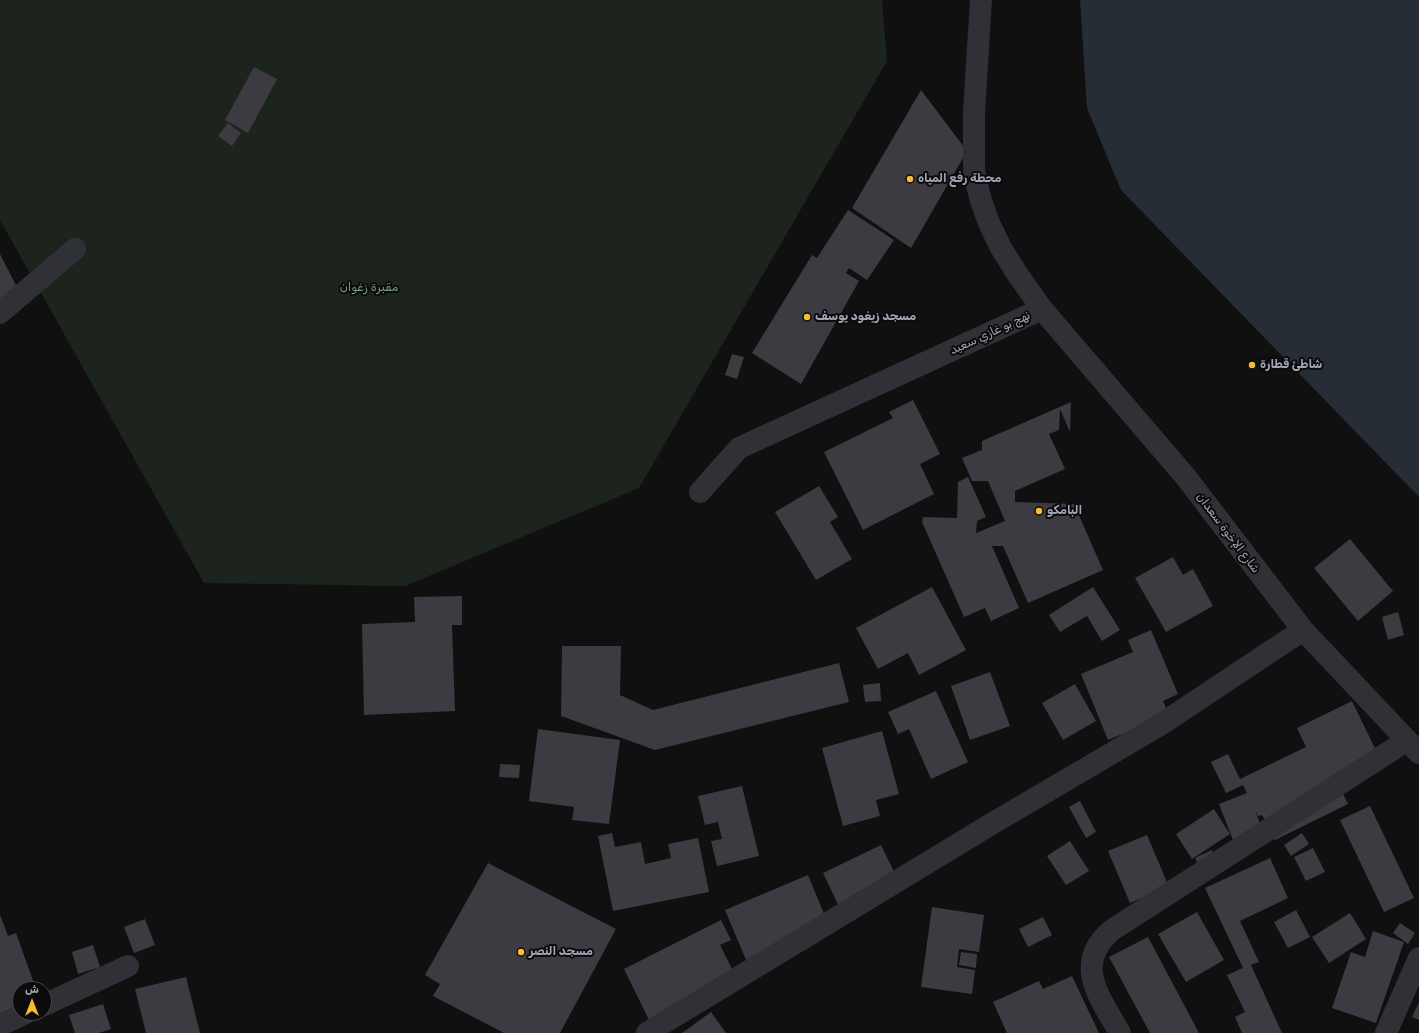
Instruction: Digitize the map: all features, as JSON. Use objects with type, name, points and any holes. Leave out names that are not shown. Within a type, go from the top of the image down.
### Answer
[{"type":"street","name":"نهج بو غازي سعيد","points":[[700,492],[739,448],[1042,309],[1001,248],[990,224],[977,185],[973,156],[974,113],[981,0]]},
{"type":"street","points":[[0,313],[75,249]]},
{"type":"street","name":"شارع الإخوة سعدان","points":[[1042,309],[1185,476],[1302,630],[1413,747]]},
{"type":"street","points":[[647,1033],[993,823],[1160,725],[1302,630]]},
{"type":"street","points":[[1120,1033],[1097,994],[1091,974],[1094,954],[1104,937],[1119,926],[1413,747]]},
{"type":"street","points":[[1386,1033],[1419,958]]},
{"type":"street","points":[[52,1001],[128,966]]},
{"type":"street","points":[[0,1025],[12,1019]]},
{"type":"green space","name":"مقبرة زغوان","points":[[0,0],[882,0],[887,61],[639,488],[405,586],[204,583],[0,220]]},
{"type":"shaded area","points":[[1080,0],[1419,0],[1419,497],[1121,190],[1087,108]]},
{"type":"building","points":[[254,67],[277,79],[248,133],[225,120]]},
{"type":"building","name":"محطة رفع المياه","points":[[921,90],[967,151],[911,248],[852,208]]},
{"type":"building","points":[[228,123],[241,133],[232,146],[218,136]]},
{"type":"building","name":"مسجد زيغود يوسف","points":[[848,210],[894,240],[867,280],[849,268],[846,273],[859,281],[801,384],[752,353],[812,255],[817,258]]},
{"type":"building","points":[[0,254],[22,297],[0,308]]},
{"type":"building","points":[[732,354],[744,357],[737,379],[725,375]]},
{"type":"building","points":[[913,400],[940,454],[920,464],[934,494],[863,530],[824,452],[893,418],[889,412]]},
{"type":"building","name":"البامكو","points":[[1071,402],[1070,432],[1060,409],[1059,430],[1049,434],[1065,469],[1015,491],[1015,502],[1074,504],[1103,570],[1028,603],[1003,546],[992,546],[1019,608],[991,621],[985,608],[964,617],[922,522],[923,517],[957,518],[958,482],[968,477],[986,517],[977,521],[976,533],[1005,521],[988,481],[972,481],[962,458],[982,450],[982,441]]},
{"type":"building","points":[[819,486],[838,517],[830,522],[852,559],[816,580],[775,512]]},
{"type":"building","points":[[1350,539],[1393,591],[1358,621],[1314,568]]},
{"type":"building","points":[[1173,557],[1183,575],[1193,569],[1213,606],[1166,632],[1135,578]]},
{"type":"building","points":[[932,587],[966,650],[919,675],[908,653],[878,669],[856,628]]},
{"type":"building","points":[[1093,587],[1120,630],[1102,641],[1087,616],[1060,632],[1049,615]]},
{"type":"building","points":[[462,596],[462,625],[452,625],[455,711],[364,715],[362,624],[415,622],[414,597]]},
{"type":"building","points":[[1398,612],[1404,635],[1388,640],[1382,617]]},
{"type":"building","points":[[1151,630],[1178,694],[1163,701],[1169,715],[1108,740],[1081,674],[1133,652],[1128,640]]},
{"type":"building","points":[[562,646],[621,646],[620,695],[653,710],[839,663],[849,702],[655,750],[561,716]]},
{"type":"building","points":[[990,672],[1010,726],[970,740],[951,686]]},
{"type":"building","points":[[880,683],[881,701],[865,702],[863,685]]},
{"type":"building","points":[[1075,684],[1096,721],[1063,740],[1042,703]]},
{"type":"building","points":[[936,691],[968,762],[931,779],[909,729],[898,734],[888,712]]},
{"type":"building","points":[[1352,701],[1384,767],[1340,788],[1348,804],[1275,840],[1262,815],[1258,816],[1255,810],[1265,837],[1236,848],[1219,804],[1247,793],[1243,785],[1226,793],[1211,762],[1228,754],[1240,779],[1306,747],[1297,728]]},
{"type":"building","points":[[538,729],[620,740],[609,824],[572,820],[574,807],[529,801]]},
{"type":"building","points":[[882,731],[899,794],[876,800],[880,816],[843,826],[822,748]]},
{"type":"building","points":[[500,764],[520,765],[519,778],[499,777]]},
{"type":"building","points":[[742,786],[759,856],[717,866],[711,841],[722,839],[718,822],[705,825],[698,796]]},
{"type":"building","points":[[1080,801],[1096,832],[1086,838],[1069,807]]},
{"type":"building","points":[[1370,806],[1414,898],[1384,912],[1340,820]]},
{"type":"building","points":[[1214,809],[1230,834],[1192,859],[1176,834]]},
{"type":"building","points":[[612,833],[615,847],[641,842],[645,864],[671,858],[668,844],[698,838],[709,892],[613,911],[598,836]]},
{"type":"building","points":[[1302,833],[1309,844],[1291,856],[1284,845]]},
{"type":"building","points":[[1147,835],[1169,887],[1130,903],[1108,851]]},
{"type":"building","points":[[1070,841],[1089,871],[1066,885],[1047,856]]},
{"type":"building","points":[[881,845],[898,880],[843,915],[823,873]]},
{"type":"building","points":[[1313,848],[1325,872],[1306,881],[1294,857]]},
{"type":"building","points":[[1212,850],[1215,857],[1199,865],[1195,858]]},
{"type":"building","points":[[1270,858],[1288,898],[1240,921],[1259,962],[1251,965],[1282,1033],[1242,1033],[1235,1017],[1245,1012],[1227,975],[1243,968],[1205,888]]},
{"type":"building","name":"مسجد النصر","points":[[488,863],[616,929],[560,1033],[504,1033],[433,996],[440,984],[425,975]]},
{"type":"building","points":[[808,875],[827,921],[746,960],[725,910]]},
{"type":"building","points":[[932,907],[984,915],[979,952],[959,949],[957,967],[975,970],[972,994],[921,987]]},
{"type":"building","points":[[1296,910],[1310,937],[1288,948],[1274,922]]},
{"type":"building","points":[[1197,912],[1224,960],[1186,982],[1158,934]]},
{"type":"building","points":[[1350,913],[1366,939],[1329,963],[1312,937]]},
{"type":"building","points":[[0,915],[8,936],[16,933],[33,981],[12,981],[12,1021],[23,1021],[0,1029]]},
{"type":"building","points":[[1043,917],[1052,935],[1028,947],[1019,929]]},
{"type":"building","points":[[145,919],[155,945],[134,953],[124,927]]},
{"type":"building","points":[[721,920],[731,940],[720,945],[736,977],[649,1020],[624,969]]},
{"type":"building","points":[[1400,923],[1415,933],[1408,944],[1393,933]]},
{"type":"building","points":[[1373,931],[1404,942],[1376,1023],[1332,1008],[1351,952],[1365,957]]},
{"type":"building","points":[[1148,937],[1199,1033],[1150,1033],[1109,957]]},
{"type":"building","points":[[93,945],[100,967],[78,974],[72,952]]},
{"type":"building","points":[[961,952],[977,954],[976,968],[959,965]]},
{"type":"building","points":[[1072,976],[1099,1033],[1007,1033],[993,1002],[1039,981],[1043,989]]},
{"type":"building","points":[[186,977],[200,1033],[146,1033],[135,989]]},
{"type":"building","points":[[1419,1002],[1419,1020],[1412,1017]]},
{"type":"building","points":[[103,1004],[111,1029],[99,1033],[75,1033],[69,1015]]},
{"type":"building","points":[[711,1012],[726,1033],[682,1033]]},
{"type":"place","name":"محطة رفع المياه","points":[[910,179]]},
{"type":"place","name":"مسجد زيغود يوسف","points":[[807,317]]},
{"type":"place","name":"شاطئ قطارة","points":[[1252,365]]},
{"type":"place","name":"البامكو","points":[[1039,511]]},
{"type":"place","name":"مسجد النصر","points":[[521,952]]}]
